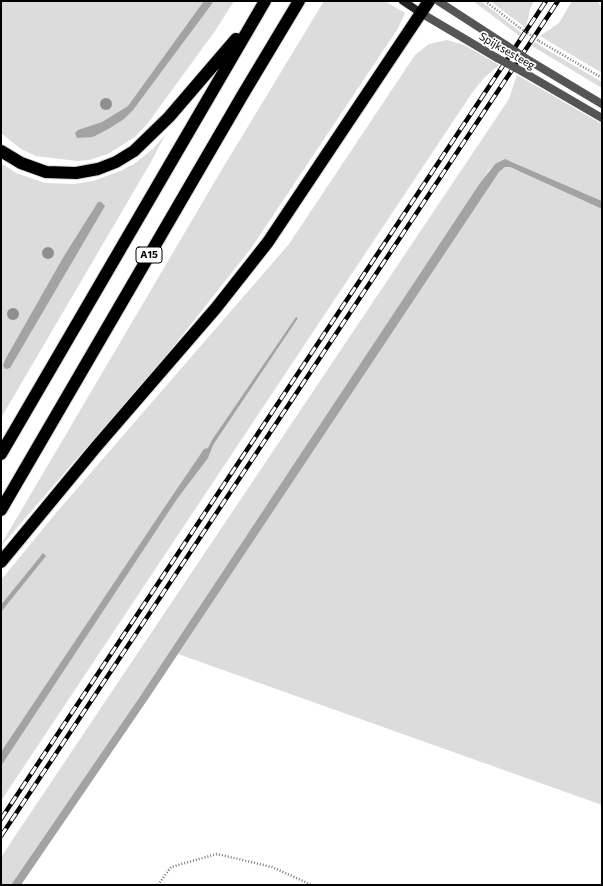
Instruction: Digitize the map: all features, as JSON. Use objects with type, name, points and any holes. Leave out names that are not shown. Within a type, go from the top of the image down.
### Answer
[{"type":"highway","name":"A15","points":[[1,454],[265,1]]},
{"type":"highway","name":"A15","points":[[1,510],[299,1]]},
{"type":"highway","points":[[1,562],[96,447],[216,308],[268,242],[429,1]]},
{"type":"highway","name":"A15","points":[[1,152],[20,163],[46,172],[76,173],[98,169],[116,162],[134,151],[169,118],[256,15]]},
{"type":"main road","name":"Spijksesteeg","points":[[402,1],[421,13]]},
{"type":"street","name":"Spijksesteeg","points":[[438,1],[530,61],[602,104]]},
{"type":"street","name":"Spijksesteeg","points":[[421,13],[602,118]]},
{"type":"path","points":[[485,1],[539,41],[602,78]]},
{"type":"path","points":[[158,885],[171,867],[217,854],[272,867],[312,885]]},
{"type":"shaded area","points":[[1,1],[234,1],[215,31],[148,123],[135,137],[108,154],[89,160],[77,161],[36,156],[21,149],[1,133]]},
{"type":"shaded area","points":[[204,1],[214,1],[133,110],[124,119],[93,137],[77,138],[75,133],[78,130],[102,122],[128,106]]},
{"type":"shaded area","points":[[324,1],[385,1],[405,13],[397,30],[252,247],[169,352],[2,545],[221,171]]},
{"type":"shaded area","points":[[473,1],[481,1],[523,34],[521,37]]},
{"type":"shaded area","points":[[490,1],[534,1],[530,9],[526,28]]},
{"type":"shaded area","points":[[572,1],[598,1],[602,10],[602,73],[540,36],[559,23]]},
{"type":"shaded area","points":[[447,40],[464,45],[499,65],[483,79],[472,93],[1,801],[1,580],[56,513],[289,244],[415,55],[429,44]]},
{"type":"shaded area","points":[[534,42],[602,82],[602,88],[532,46]]},
{"type":"shaded area","points":[[517,75],[602,124],[602,201],[510,161],[495,164],[489,170],[139,698],[11,885],[1,885],[1,857],[509,99]]},
{"type":"shaded area","points":[[165,135],[151,162],[1,418],[1,163],[16,173],[45,183],[74,184],[93,181],[134,164],[153,149]]},
{"type":"shaded area","points":[[505,159],[602,201],[602,209],[510,167],[505,167],[499,172],[150,696],[21,885],[11,885],[139,698],[480,183],[495,164]]},
{"type":"shaded area","points":[[505,167],[510,167],[602,209],[602,805],[178,654],[486,189],[499,172]]},
{"type":"shaded area","points":[[98,202],[101,202],[105,206],[10,368],[6,369],[3,366],[6,358],[64,256]]},
{"type":"shaded area","points":[[296,317],[298,318],[213,445],[208,458],[177,499],[1,766],[1,752],[204,449],[208,448]]},
{"type":"shaded area","points":[[43,553],[46,556],[1,612],[1,605]]},
{"type":"railway","points":[[1,819],[546,1]]},
{"type":"railway","points":[[1,836],[558,1]]}]
